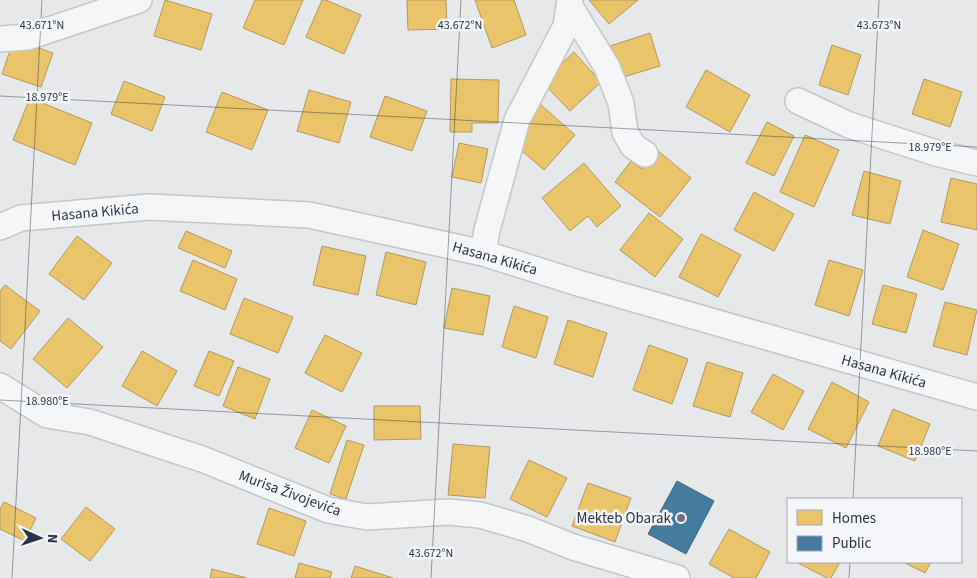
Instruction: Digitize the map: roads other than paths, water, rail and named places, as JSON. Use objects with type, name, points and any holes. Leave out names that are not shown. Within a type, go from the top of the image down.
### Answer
[{"type":"street","points":[[0,39],[28,37],[139,0]]},
{"type":"street","points":[[570,3],[607,67],[621,103],[625,132],[634,146],[645,154]]},
{"type":"street","points":[[483,253],[487,230],[517,120],[566,26],[570,3]]},
{"type":"street","points":[[798,101],[849,125],[936,153],[977,163]]},
{"type":"street","name":"Hasana Kikića","points":[[0,227],[21,218],[149,207],[309,215],[483,253],[578,283],[977,397]]},
{"type":"street","name":"Murisa Živojevića","points":[[0,386],[47,415],[90,422],[193,456],[328,510],[367,517],[448,512],[480,516],[528,529],[582,550],[677,578]]},
{"type":"place","name":"Mekteb Obarak","points":[[681,518]]}]
